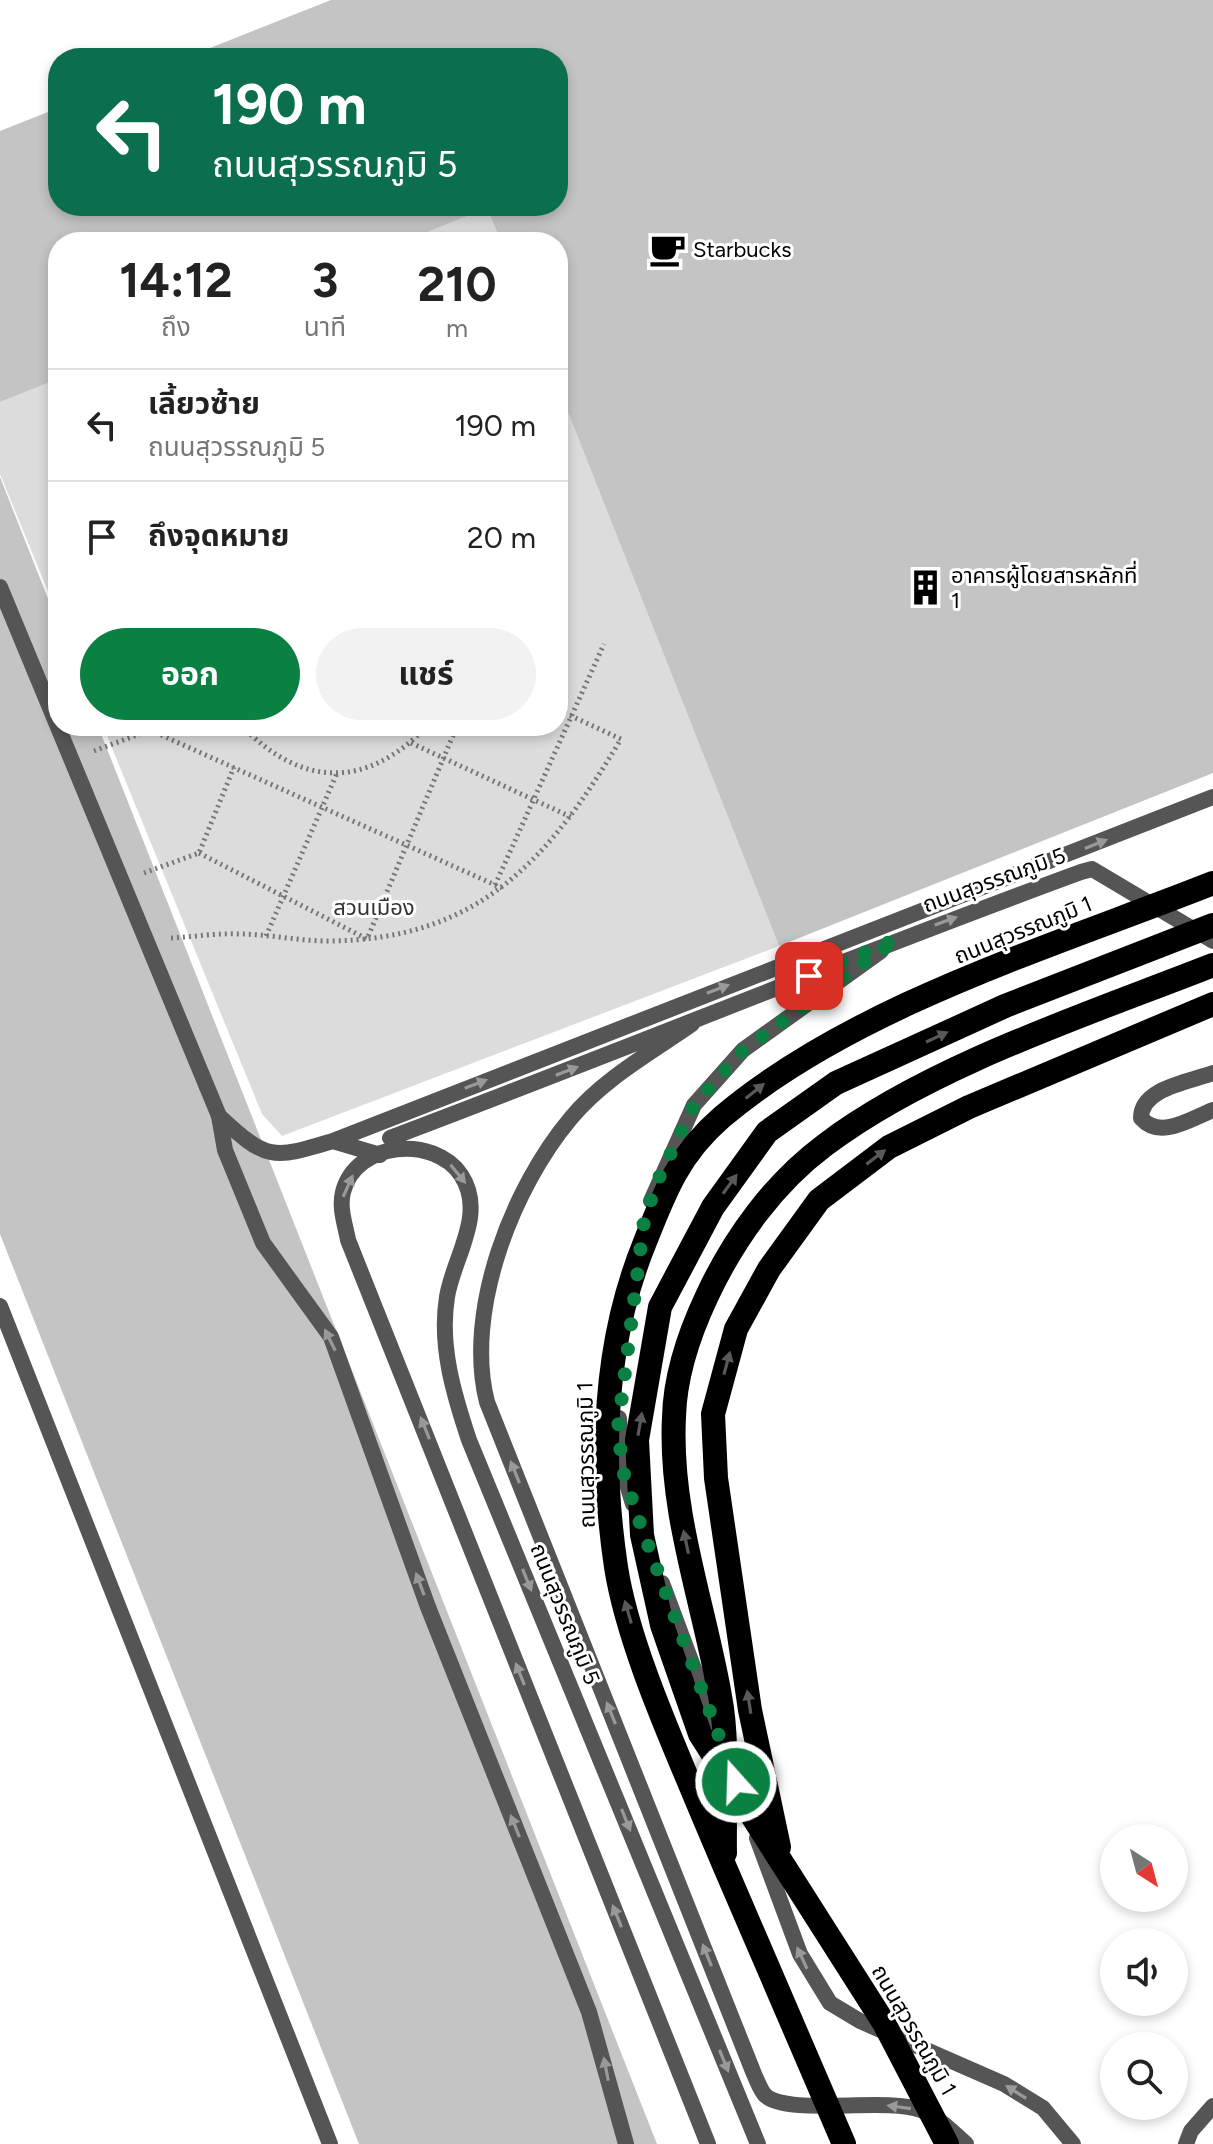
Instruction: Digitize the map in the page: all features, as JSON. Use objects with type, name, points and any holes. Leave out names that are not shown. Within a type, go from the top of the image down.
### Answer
[{"type":"highway","name":"ถนนสุวรรณภูมิ 1","points":[[844,2144],[725,1868],[643,1663],[616,1571],[608,1477],[608,1377],[632,1272],[673,1173],[718,1121],[772,1078],[854,1030],[930,995],[1213,883]]},
{"type":"highway","name":"ถนนสุวรรณภูมิ 1","points":[[947,2144],[884,2023],[700,1734],[662,1625],[642,1535],[637,1440],[660,1307],[713,1207],[767,1132],[836,1083],[1005,1006],[1213,925]]},
{"type":"highway","name":"ถนนสุวรรณภูมิ 1","points":[[725,1868],[721,1700],[681,1519],[673,1416],[690,1333],[720,1267],[743,1230],[785,1182],[824,1145],[893,1102],[971,1063],[1213,965]]},
{"type":"highway","name":"ถนนสุวรรณภูมิ 1","points":[[782,1861],[750,1710],[716,1478],[713,1414],[736,1329],[769,1269],[819,1200],[889,1147],[969,1107],[1213,1004]]},
{"type":"street","points":[[0,587],[48,702]]},
{"type":"street","points":[[62,736],[219,1116],[225,1150],[263,1243],[331,1337],[428,1607],[589,2012],[626,2144]]},
{"type":"street","name":"ถนนสุวรรณภูมิ 5","points":[[219,1116],[247,1143],[282,1156],[333,1141],[1213,797]]},
{"type":"street","name":"ถนนสุวรรณภูมิ 5","points":[[692,1024],[897,939],[1092,869],[1213,941]]},
{"type":"street","points":[[897,939],[743,1050],[694,1105],[657,1182],[644,1221],[618,1428],[623,1471],[783,1909],[812,1979],[830,2003],[860,2021],[1004,2084],[1043,2108],[1073,2144]]},
{"type":"street","points":[[390,1138],[692,1024]]},
{"type":"street","points":[[692,1024],[609,1082],[571,1117],[529,1183],[506,1233],[483,1307],[480,1374],[510,1461],[754,2074],[766,2096],[785,2104],[890,2105],[920,2110],[944,2124],[966,2144]]},
{"type":"street","points":[[1213,1073],[1148,1096],[1141,1107],[1141,1118],[1149,1127],[1161,1130],[1213,1110]]},
{"type":"street","name":"ถนนสุวรรณภูมิ 5","points":[[380,1155],[403,1112]]},
{"type":"street","name":"ถนนสุวรรณภูมิ 5","points":[[333,1141],[380,1155]]},
{"type":"street","name":"ถนนสุวรรณภูมิ 5","points":[[708,2144],[348,1240],[342,1208],[343,1191],[350,1177],[380,1155],[414,1147],[439,1155],[459,1172],[470,1191],[471,1218],[447,1297],[446,1343],[452,1388],[469,1440],[758,2144]]},
{"type":"street","points":[[0,1306],[330,2144]]},
{"type":"street","points":[[1186,2144],[1191,2131],[1213,2106]]},
{"type":"path","points":[[568,723],[604,644]]},
{"type":"path","points":[[146,940],[238,934],[327,941],[367,939],[389,937],[445,919],[503,888],[542,852],[571,817],[621,739],[568,715]]},
{"type":"path","points":[[72,759],[130,736]]},
{"type":"path","points":[[167,736],[503,888]]},
{"type":"path","points":[[252,736],[268,752],[301,768],[337,773],[373,767],[418,736]]},
{"type":"path","points":[[367,939],[453,736]]},
{"type":"path","points":[[495,885],[562,736]]},
{"type":"path","points":[[411,743],[571,817]]},
{"type":"path","points":[[199,853],[234,767]]},
{"type":"path","points":[[266,936],[337,773]]},
{"type":"path","points":[[122,881],[199,853],[367,939]]},
{"type":"green space","points":[[467,216],[490,216],[497,232],[428,232]]},
{"type":"green space","points":[[48,383],[48,592],[0,474],[0,402]]},
{"type":"green space","name":"สวนเมือง","points":[[568,412],[779,946],[282,1136],[262,1114],[107,736],[568,736]]},
{"type":"building","name":"อาคารผู้โดยสารหลักที่ 1","points":[[331,0],[1213,0],[1213,773],[779,946],[568,412],[568,232],[497,232],[490,216],[568,216],[568,48],[210,48]]},
{"type":"building","name":"อาคารผู้โดยสารหลักที่ 1","points":[[48,112],[48,216],[467,216],[428,232],[48,232],[48,383],[0,402],[0,131]]},
{"type":"building","points":[[0,477],[48,599],[48,736],[102,736],[657,2144],[359,2144],[0,1234]]},
{"type":"place","name":"Starbucks","points":[[667,249]]},
{"type":"place","name":"อาคารผู้โดยสารหลักที่ 1","points":[[925,588]]},
{"type":"route","points":[[736,1782],[637,1515],[623,1471],[618,1428],[644,1221],[657,1182],[694,1105],[743,1050],[897,939],[809,976]]}]
